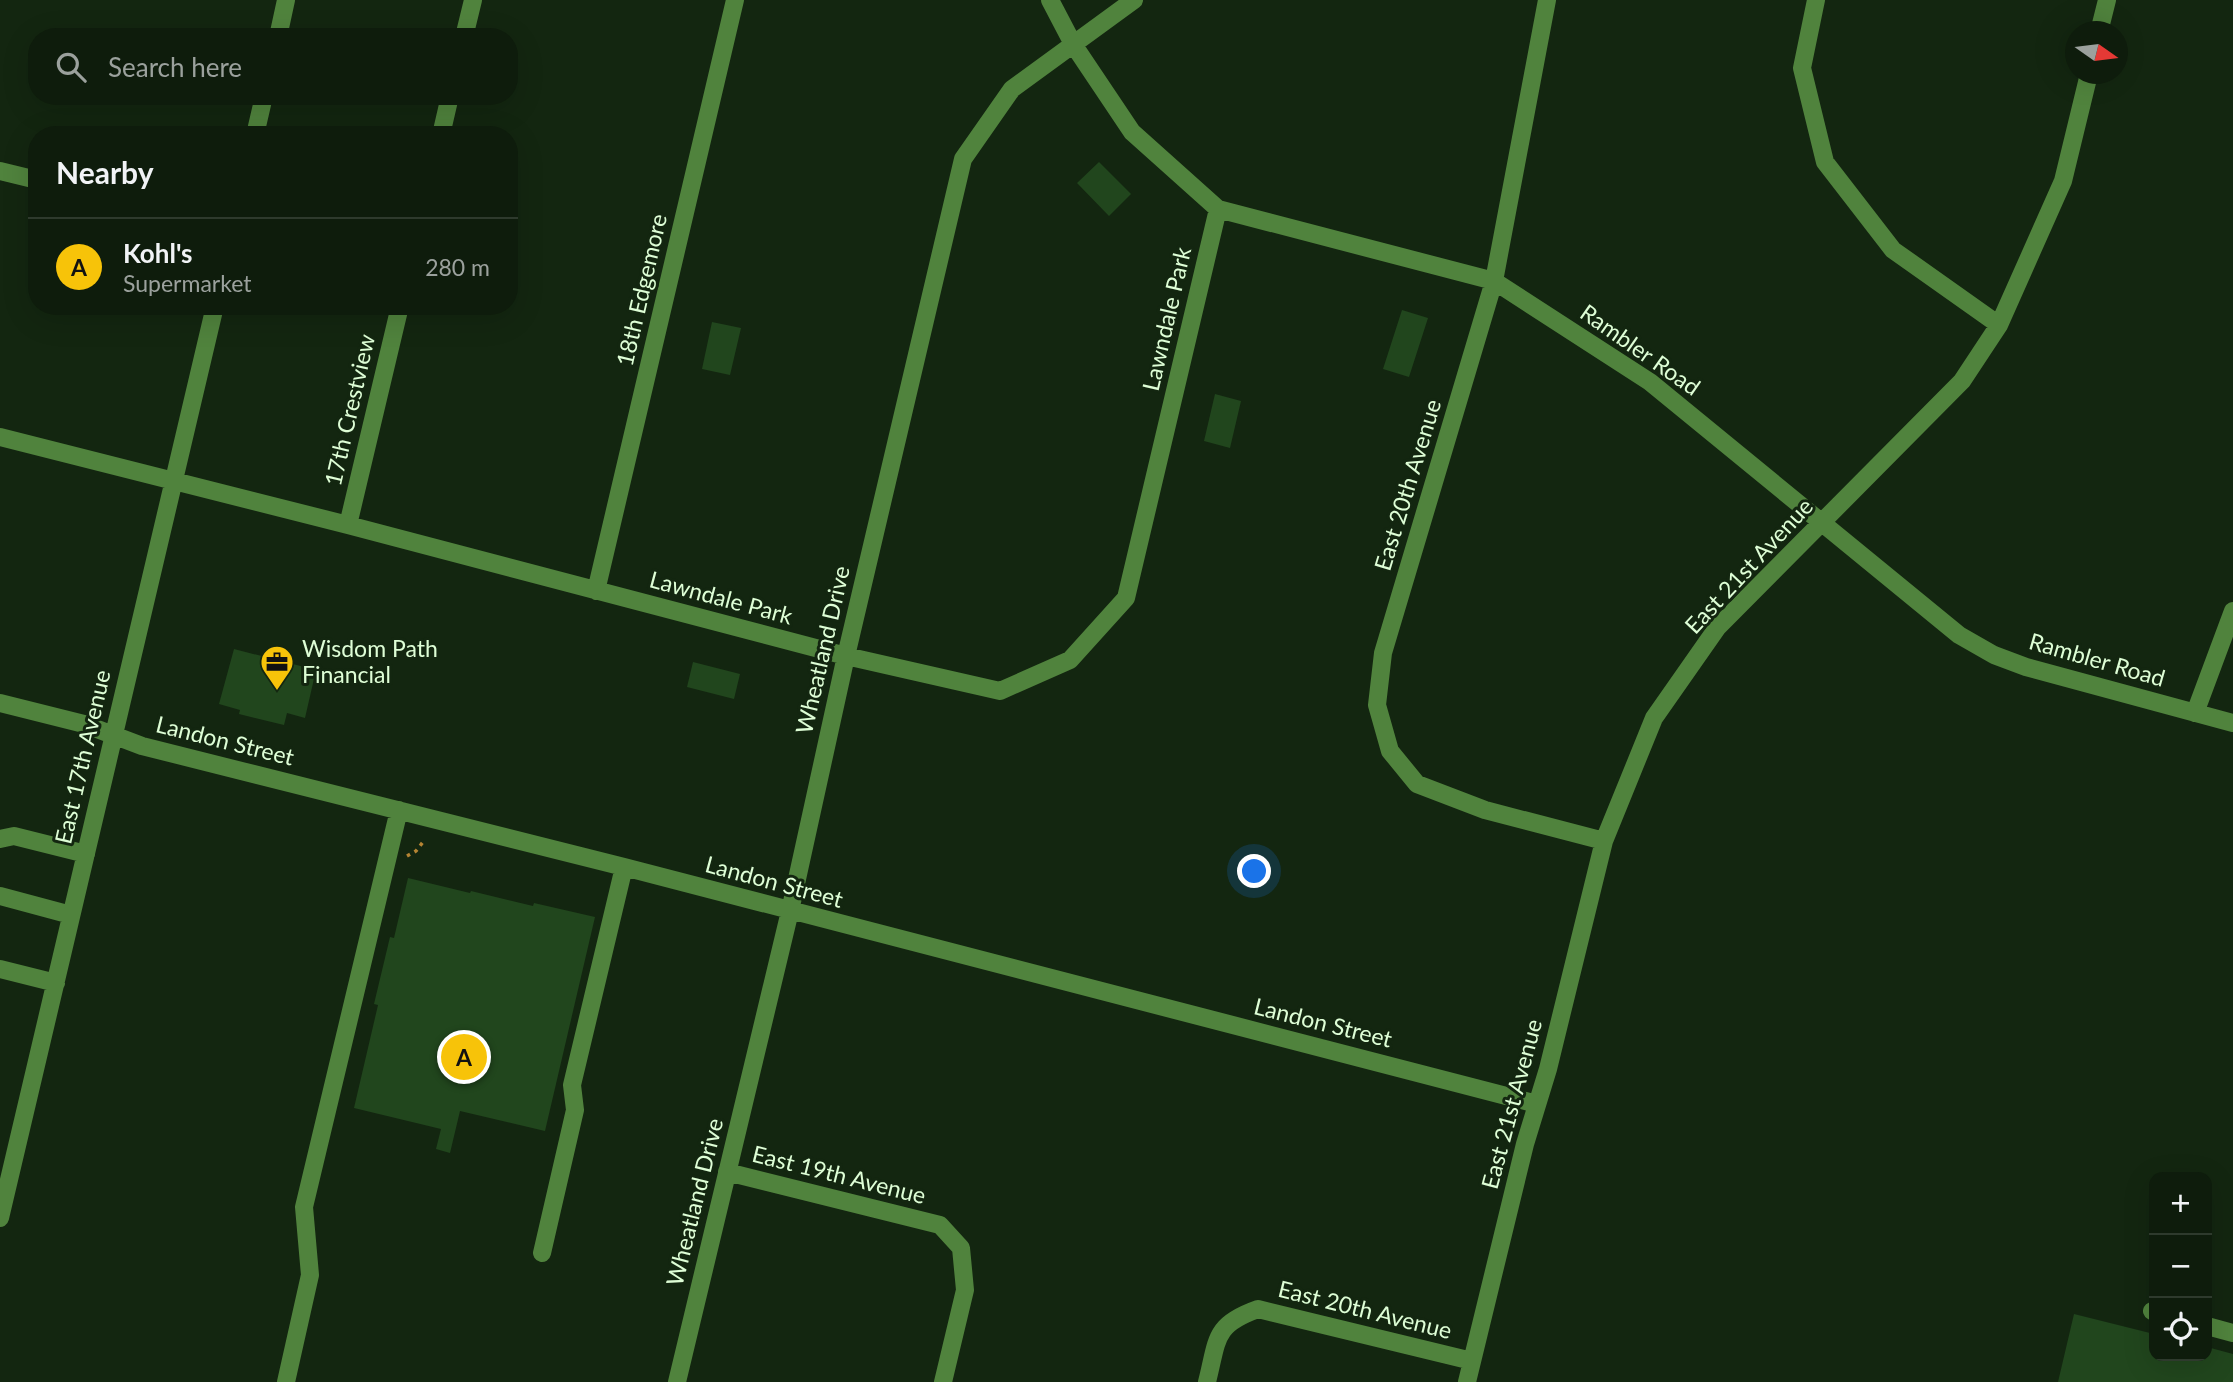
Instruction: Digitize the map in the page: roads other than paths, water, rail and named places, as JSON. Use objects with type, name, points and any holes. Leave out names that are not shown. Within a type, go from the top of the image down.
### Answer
[{"type":"street","points":[[280,28],[286,0]]},
{"type":"street","points":[[466,28],[473,0]]},
{"type":"street","name":"18th Edgemore","points":[[596,591],[735,0]]},
{"type":"street","name":"Rambler Road","points":[[1050,0],[1073,44],[1132,132],[1218,209],[1494,281],[1650,382],[1959,635],[1994,655],[2026,667],[2233,723]]},
{"type":"street","name":"Wheatland Drive","points":[[677,1382],[790,911],[846,656],[962,159],[1012,89],[1134,0]]},
{"type":"street","name":"East 20th Avenue","points":[[1547,0],[1494,281],[1383,653],[1377,705],[1390,751],[1417,784],[1485,810],[1604,841]]},
{"type":"street","points":[[1816,0],[1802,68],[1825,162],[1893,250],[1999,325]]},
{"type":"street","points":[[2102,21],[2107,0]]},
{"type":"street","name":"East 21st Avenue","points":[[1467,1382],[1525,1144],[1548,1069],[1604,841],[1654,718],[1717,628],[1962,382],[1999,325],[2063,181],[2087,84]]},
{"type":"street","points":[[257,126],[262,105]]},
{"type":"street","points":[[443,126],[448,105]]},
{"type":"street","points":[[0,171],[28,178]]},
{"type":"street","name":"Lawndale Park","points":[[0,437],[846,656],[1000,691],[1070,660],[1126,598],[1218,209]]},
{"type":"street","name":"East 17th Avenue","points":[[0,1218],[213,315]]},
{"type":"street","name":"17th Crestview","points":[[348,525],[398,315]]},
{"type":"street","points":[[2195,713],[2233,611]]},
{"type":"street","name":"Landon Street","points":[[0,703],[84,724],[146,747],[624,867],[1537,1104]]},
{"type":"street","points":[[286,1382],[310,1275],[304,1207],[399,810]]},
{"type":"street","points":[[0,839],[14,836],[86,854]]},
{"type":"street","points":[[542,1254],[575,1110],[572,1085],[624,867]]},
{"type":"street","points":[[0,896],[71,915]]},
{"type":"street","points":[[0,969],[56,983]]},
{"type":"street","name":"East 19th Avenue","points":[[727,1172],[940,1225],[961,1248],[965,1290],[943,1382]]},
{"type":"street","name":"East 20th Avenue","points":[[1208,1382],[1219,1335],[1233,1318],[1258,1309],[1472,1362]]},
{"type":"street","points":[[2212,1327],[2233,1333]]},
{"type":"place","name":"Wisdom Path Financial","points":[[277,692]]},
{"type":"place","name":"Kohl's","points":[[464,1057]]}]
